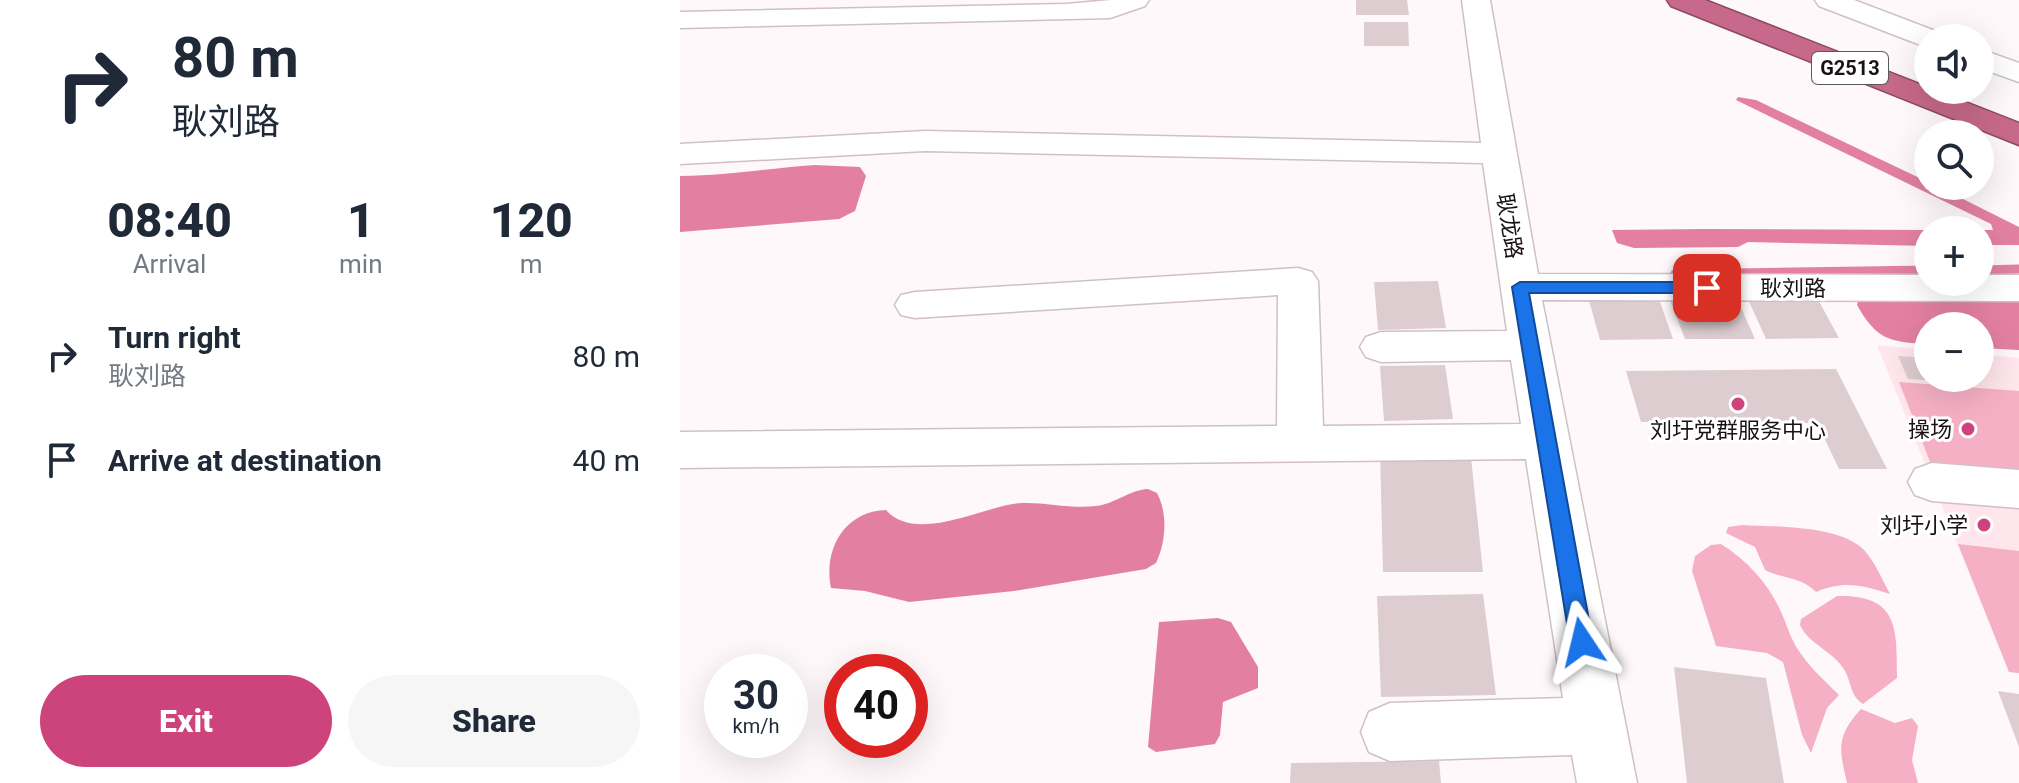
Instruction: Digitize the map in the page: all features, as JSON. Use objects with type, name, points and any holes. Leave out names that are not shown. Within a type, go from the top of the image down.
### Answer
[{"type":"highway","name":"G2513","points":[[1681,0],[2019,135]]},
{"type":"highway","name":"G2513","points":[[1730,0],[1914,72]]},
{"type":"highway","points":[[1994,102],[2019,112]]},
{"type":"street","points":[[680,20],[1066,12],[1110,10],[1135,0]]},
{"type":"street","name":"耿龙路","points":[[1476,0],[1545,441],[1607,783]]},
{"type":"street","points":[[1829,0],[1914,33]]},
{"type":"street","points":[[1994,63],[2019,73]]},
{"type":"street","points":[[680,154],[925,141],[1498,153]]},
{"type":"street","points":[[915,305],[1298,281],[1300,443]]},
{"type":"street","name":"耿刘路","points":[[1520,287],[2019,288]]},
{"type":"street","points":[[1381,347],[1530,345]]},
{"type":"street","points":[[680,450],[1545,441]]},
{"type":"street","points":[[1932,482],[2019,489]]},
{"type":"street","points":[[1390,732],[1597,726]]},
{"type":"shaded area","points":[[1738,97],[1756,100],[1914,175],[1914,187],[1736,100]]},
{"type":"shaded area","points":[[815,165],[860,167],[866,176],[855,211],[839,219],[680,232],[680,176]]},
{"type":"shaded area","points":[[1942,200],[1965,200],[2019,227],[2019,245],[1994,245],[1994,216],[1975,216]]},
{"type":"shaded area","points":[[1612,230],[1914,230],[1914,246],[1748,242],[1738,247],[1634,248],[1617,243]]},
{"type":"shaded area","points":[[2019,300],[2019,350],[1994,349],[1994,312],[1914,312],[1914,343],[1903,342],[1885,337],[1871,326],[1857,305],[1858,301]]},
{"type":"shaded area","name":"刘圩小学","points":[[1877,345],[1914,349],[1914,392],[1994,392],[1994,355],[2019,358],[2019,673],[2009,672]]},
{"type":"shaded area","name":"操场","points":[[1899,382],[1914,383],[1914,392],[2019,391],[2019,474],[1932,467]]},
{"type":"shaded area","points":[[1148,489],[1157,493],[1161,501],[1164,528],[1156,563],[1146,569],[1014,591],[909,602],[865,591],[831,588],[829,573],[834,546],[848,525],[872,512],[886,510],[899,520],[933,524],[1022,503],[1096,506]]},
{"type":"shaded area","points":[[1728,527],[1807,529],[1853,542],[1872,560],[1890,594],[1853,585],[1816,592],[1798,580],[1765,570],[1755,547],[1726,533]]},
{"type":"shaded area","points":[[1721,544],[1749,566],[1764,583],[1777,603],[1801,655],[1839,695],[1827,708],[1811,753],[1802,735],[1783,662],[1767,653],[1716,646],[1692,571],[1695,556],[1711,545]]},
{"type":"shaded area","points":[[1958,544],[2019,551],[2019,673],[2009,672]]},
{"type":"shaded area","points":[[1837,596],[1872,601],[1883,608],[1894,629],[1897,678],[1863,704],[1840,664],[1809,638],[1800,625],[1801,619]]},
{"type":"shaded area","points":[[1218,618],[1231,622],[1258,667],[1258,688],[1223,702],[1220,735],[1215,744],[1156,752],[1148,747],[1159,622]]},
{"type":"shaded area","points":[[1861,709],[1895,723],[1912,718],[1918,726],[1912,760],[1918,783],[1847,783],[1841,752],[1843,735]]},
{"type":"building","points":[[1356,0],[1407,0],[1409,15],[1356,15]]},
{"type":"building","points":[[1364,22],[1408,22],[1409,46],[1364,46]]},
{"type":"building","points":[[1438,281],[1446,328],[1378,330],[1374,282]]},
{"type":"building","points":[[1735,294],[1755,339],[1685,339],[1668,295]]},
{"type":"building","points":[[1815,294],[1839,338],[1766,339],[1746,295]]},
{"type":"building","points":[[1658,296],[1673,339],[1600,340],[1588,297]]},
{"type":"building","points":[[1898,356],[1914,357],[1914,379],[1908,379]]},
{"type":"building","points":[[1445,365],[1453,419],[1384,421],[1380,366]]},
{"type":"building","points":[[1836,369],[1887,469],[1839,469],[1817,423],[1774,423],[1778,430],[1726,431],[1722,421],[1641,422],[1626,371]]},
{"type":"building","points":[[1470,448],[1483,572],[1383,572],[1380,449]]},
{"type":"building","points":[[1483,594],[1496,695],[1381,697],[1377,596]]},
{"type":"building","points":[[1674,667],[1766,678],[1784,783],[1687,783]]},
{"type":"building","points":[[1998,691],[2019,694],[2019,747]]},
{"type":"building","points":[[1439,761],[1441,783],[1290,783],[1291,763]]},
{"type":"waterway","points":[[1994,270],[2019,269]]},
{"type":"waterway","points":[[1675,274],[1914,270]]},
{"type":"place","name":"刘圩党群服务中心","points":[[1738,404]]},
{"type":"place","name":"操场","points":[[1968,429]]},
{"type":"place","name":"刘圩小学","points":[[1984,525]]},
{"type":"route","points":[[1582,642],[1520,287],[1707,288]]}]
